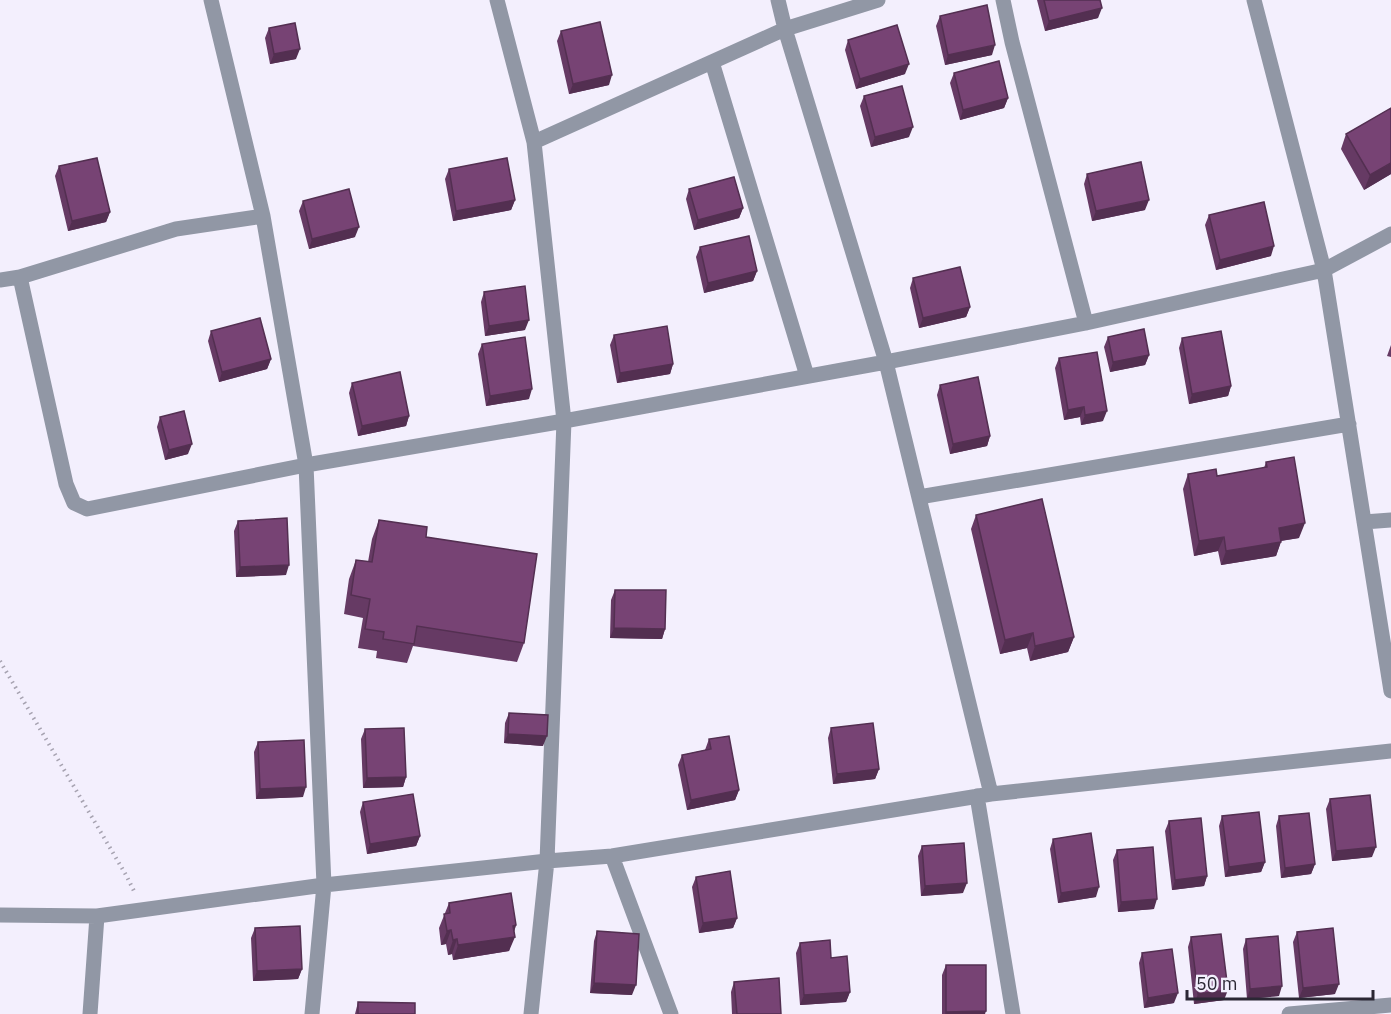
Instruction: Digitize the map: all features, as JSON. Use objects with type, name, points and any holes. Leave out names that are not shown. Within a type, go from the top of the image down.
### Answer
[{"type":"street","points":[[211,0],[263,216],[306,465],[324,885],[312,1014]]},
{"type":"street","points":[[497,0],[534,142],[564,421],[547,861],[531,1014]]},
{"type":"street","points":[[778,0],[886,362],[919,497],[984,795],[1013,1014]]},
{"type":"street","points":[[534,142],[785,29],[878,0]]},
{"type":"street","points":[[1003,0],[1086,323]]},
{"type":"street","points":[[1254,0],[1324,270],[1391,691]]},
{"type":"street","points":[[712,62],[807,376]]},
{"type":"street","points":[[0,280],[20,277],[176,230],[263,216]]},
{"type":"street","points":[[20,277],[66,484],[75,503],[87,509],[306,465],[564,421],[1086,323],[1324,270],[1391,234]]},
{"type":"street","points":[[919,497],[1349,424]]},
{"type":"street","points":[[1364,522],[1391,520]]},
{"type":"street","points":[[0,915],[98,916],[324,885],[612,856],[984,795],[1391,751]]},
{"type":"street","points":[[612,856],[671,1014]]},
{"type":"street","points":[[90,1014],[98,916]]},
{"type":"street","points":[[1289,1014],[1391,1005]]},
{"type":"path","points":[[0,661],[126,875],[143,910]]},
{"type":"building","points":[[1044,0],[1100,0],[1102,8],[1049,21]]},
{"type":"building","points":[[987,5],[995,45],[948,55],[940,16]]},
{"type":"building","points":[[600,22],[612,75],[573,84],[561,31]]},
{"type":"building","points":[[295,23],[300,49],[274,54],[269,28]]},
{"type":"building","points":[[897,25],[909,64],[860,79],[848,40]]},
{"type":"building","points":[[999,61],[1008,98],[963,110],[954,73]]},
{"type":"building","points":[[902,86],[913,127],[875,137],[864,96]]},
{"type":"building","points":[[1391,108],[1391,163],[1370,175],[1346,134]]},
{"type":"building","points":[[97,158],[110,212],[72,221],[59,166]]},
{"type":"building","points":[[507,158],[515,200],[456,211],[449,169]]},
{"type":"building","points":[[1141,162],[1149,200],[1096,211],[1087,174]]},
{"type":"building","points":[[734,177],[743,208],[698,220],[689,189]]},
{"type":"building","points":[[349,189],[359,227],[312,239],[303,201]]},
{"type":"building","points":[[1264,202],[1274,246],[1220,260],[1209,215]]},
{"type":"building","points":[[749,236],[757,271],[708,283],[700,247]]},
{"type":"building","points":[[960,267],[970,307],[923,318],[913,278]]},
{"type":"building","points":[[525,286],[529,320],[489,326],[484,292]]},
{"type":"building","points":[[260,318],[271,359],[222,372],[211,331]]},
{"type":"building","points":[[667,326],[673,364],[620,373],[614,335]]},
{"type":"building","points":[[1144,329],[1149,355],[1113,362],[1108,337]]},
{"type":"building","points":[[1221,331],[1231,386],[1192,394],[1182,338]]},
{"type":"building","points":[[525,337],[532,389],[490,396],[482,344]]},
{"type":"building","points":[[1097,352],[1107,411],[1085,415],[1084,407],[1068,410],[1059,358]]},
{"type":"building","points":[[400,372],[409,416],[362,426],[352,383]]},
{"type":"building","points":[[978,377],[990,436],[953,444],[940,385]]},
{"type":"building","points":[[184,411],[192,444],[169,450],[160,417]]},
{"type":"building","points":[[1294,457],[1305,523],[1279,528],[1281,542],[1226,551],[1224,537],[1199,541],[1188,474],[1216,469],[1217,476],[1267,467],[1266,462]]},
{"type":"building","points":[[1042,499],[1074,637],[1035,646],[1033,633],[1005,640],[976,515]]},
{"type":"building","points":[[287,518],[289,565],[240,567],[238,521]]},
{"type":"building","points":[[379,520],[427,527],[426,537],[537,554],[524,643],[417,626],[414,644],[383,639],[384,632],[365,629],[370,599],[351,595],[356,560],[372,562]]},
{"type":"building","points":[[615,590],[666,590],[665,629],[614,628]]},
{"type":"building","points":[[509,713],[548,715],[547,736],[508,734]]},
{"type":"building","points":[[873,723],[879,769],[837,774],[831,728]]},
{"type":"building","points":[[404,728],[406,777],[367,778],[365,729]]},
{"type":"building","points":[[729,736],[739,790],[691,800],[682,755],[711,749],[709,739]]},
{"type":"building","points":[[304,740],[306,787],[260,789],[258,742]]},
{"type":"building","points":[[413,794],[420,836],[370,844],[363,802]]},
{"type":"building","points":[[1370,795],[1376,847],[1336,851],[1330,799]]},
{"type":"building","points":[[1259,812],[1265,862],[1229,867],[1222,816]]},
{"type":"building","points":[[1309,813],[1315,864],[1285,868],[1279,816]]},
{"type":"building","points":[[1201,818],[1207,876],[1175,880],[1169,821]]},
{"type":"building","points":[[1091,833],[1099,887],[1061,893],[1053,839]]},
{"type":"building","points":[[964,843],[967,883],[925,886],[922,846]]},
{"type":"building","points":[[1153,847],[1157,899],[1121,902],[1117,850]]},
{"type":"building","points":[[730,871],[737,918],[703,923],[696,877]]},
{"type":"building","points":[[511,893],[516,925],[513,926],[515,937],[458,945],[457,939],[453,940],[451,930],[447,931],[444,914],[450,913],[449,903]]},
{"type":"building","points":[[300,926],[302,969],[257,971],[255,928]]},
{"type":"building","points":[[1333,928],[1339,984],[1303,988],[1297,932]]},
{"type":"building","points":[[597,931],[639,934],[636,985],[594,983]]},
{"type":"building","points":[[1221,934],[1228,990],[1198,994],[1191,937]]},
{"type":"building","points":[[1278,936],[1282,986],[1250,989],[1246,939]]},
{"type":"building","points":[[830,940],[831,958],[847,956],[850,992],[804,995],[800,943]]},
{"type":"building","points":[[1172,949],[1178,993],[1148,998],[1142,953]]},
{"type":"building","points":[[946,965],[986,965],[986,1011],[946,1012]]},
{"type":"building","points":[[779,978],[781,1014],[737,1014],[734,982]]},
{"type":"building","points":[[358,1002],[415,1003],[415,1014],[358,1014]]}]
